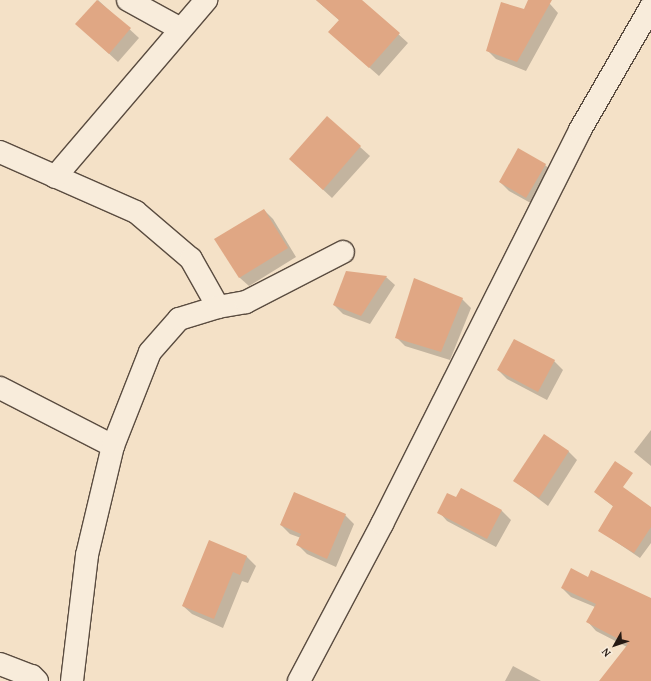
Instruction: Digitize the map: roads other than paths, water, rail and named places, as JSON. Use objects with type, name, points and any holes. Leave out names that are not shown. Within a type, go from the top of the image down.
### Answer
[{"type":"street","points":[[128,0],[180,28]]},
{"type":"street","points":[[55,177],[124,99],[180,28],[206,0]]},
{"type":"street","points":[[299,681],[382,524],[580,130],[651,7]]},
{"type":"street","points":[[0,152],[136,212],[191,259],[218,307]]},
{"type":"street","points":[[72,681],[87,555],[113,446],[150,352],[179,319],[218,307],[246,302],[343,252]]},
{"type":"street","points":[[0,388],[113,446]]},
{"type":"street","points":[[0,664],[33,680]]}]
